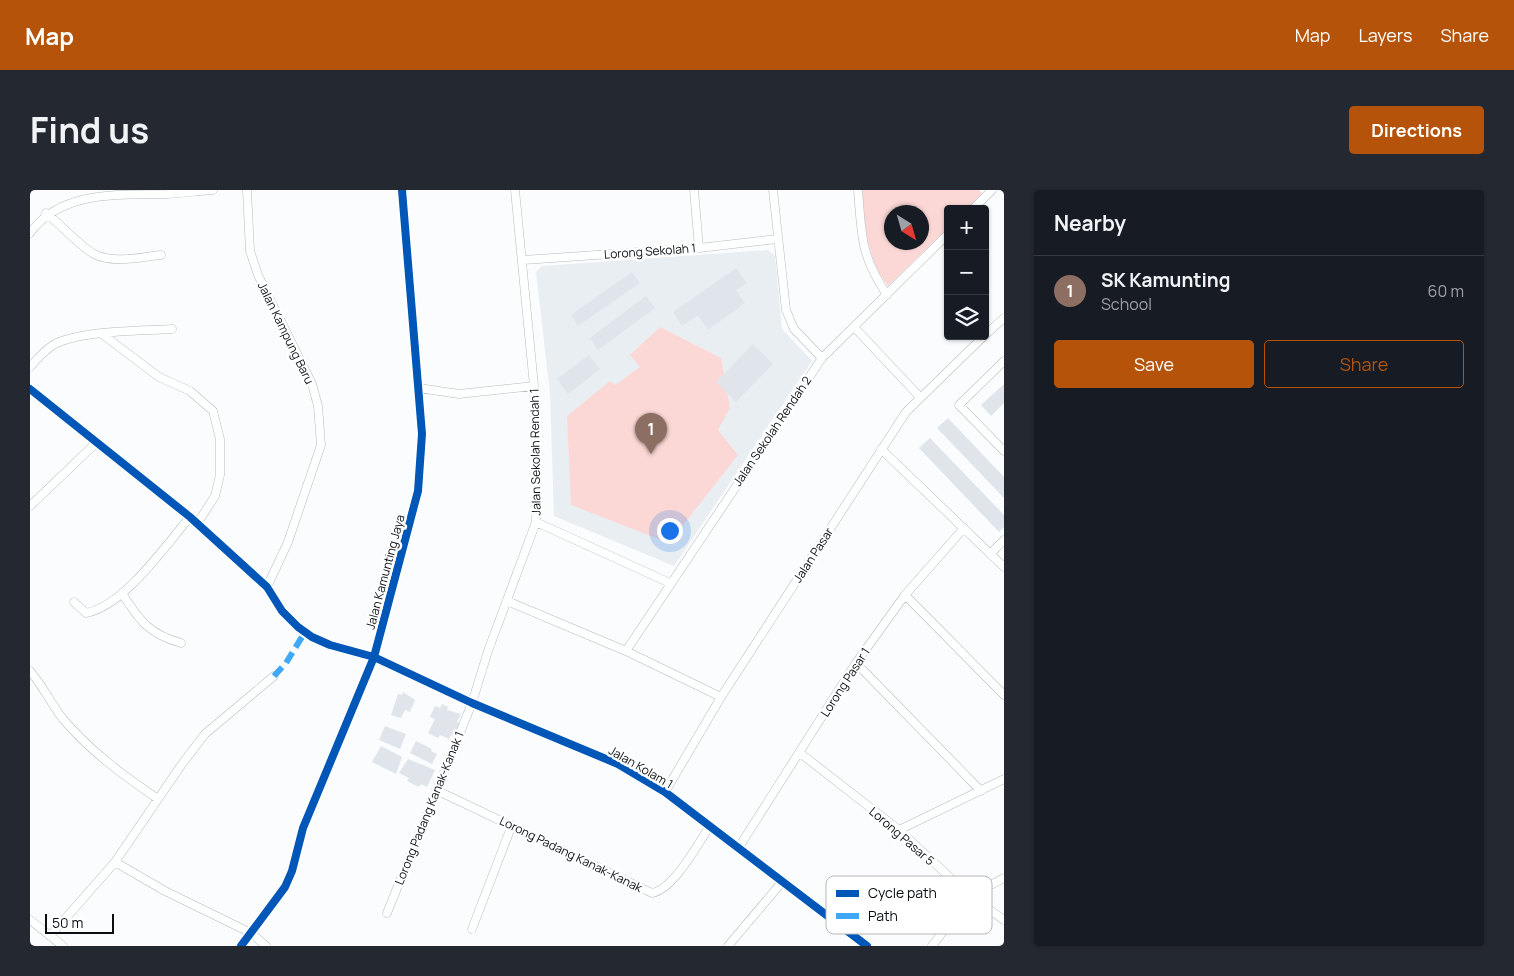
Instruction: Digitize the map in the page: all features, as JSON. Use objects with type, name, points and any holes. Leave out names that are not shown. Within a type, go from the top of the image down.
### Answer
[{"type":"street","points":[[30,233],[46,213],[95,195],[120,192],[168,194],[213,190]]},
{"type":"street","name":"Jalan Kampung Baru","points":[[247,190],[250,251],[258,275],[312,384],[318,406],[321,444],[288,542],[267,587]]},
{"type":"street","name":"Jalan Kamunting Jaya","points":[[241,946],[285,887],[292,871],[303,828],[374,658],[418,491],[422,434],[402,190]]},
{"type":"street","name":"Jalan Sekolah Rendah 1","points":[[472,703],[536,522],[534,386],[515,190]]},
{"type":"street","points":[[694,190],[699,248]]},
{"type":"street","points":[[774,190],[777,239],[789,319],[794,329],[822,358]]},
{"type":"street","points":[[858,190],[863,247],[872,270],[887,295]]},
{"type":"street","points":[[977,205],[990,190]]},
{"type":"street","points":[[46,213],[88,249],[100,256],[114,258],[161,255]]},
{"type":"street","name":"Jalan Sekolah Rendah 2","points":[[626,651],[822,358],[944,238]]},
{"type":"street","name":"Lorong Sekolah 1","points":[[523,260],[699,248],[777,239]]},
{"type":"street","name":"Jalan Pasar","points":[[989,332],[1004,318]]},
{"type":"street","points":[[854,327],[920,397]]},
{"type":"street","points":[[30,367],[55,344],[102,334],[172,329]]},
{"type":"street","points":[[102,334],[159,377],[190,391],[203,400],[213,411],[220,439],[220,476],[215,496],[197,524]]},
{"type":"street","name":"Jalan Pasar","points":[[665,792],[721,698],[906,412],[981,340]]},
{"type":"street","points":[[1004,361],[959,405],[1004,451]]},
{"type":"street","points":[[419,388],[459,394],[534,386]]},
{"type":"street","name":"Jalan Kolam 1","points":[[30,389],[197,524],[267,587],[282,611],[312,637],[330,645],[374,658],[472,703],[618,764],[665,792],[826,915]]},
{"type":"street","points":[[30,506],[96,443]]},
{"type":"street","points":[[881,450],[1004,567]]},
{"type":"street","points":[[74,602],[86,613],[96,612],[123,595],[190,518]]},
{"type":"street","points":[[536,522],[670,583]]},
{"type":"street","name":"Lorong Pasar 1","points":[[739,847],[856,663],[905,595],[964,528]]},
{"type":"street","points":[[991,553],[1004,540]]},
{"type":"street","points":[[123,595],[138,618],[152,632],[181,643]]},
{"type":"street","points":[[905,595],[1004,695]]},
{"type":"street","points":[[507,601],[626,651],[721,698]]},
{"type":"street","points":[[856,663],[981,791]]},
{"type":"street","points":[[30,671],[64,720],[114,769],[158,799]]},
{"type":"street","points":[[50,936],[115,862],[204,734],[274,676]]},
{"type":"street","name":"Lorong Padang Kanak-Kanak 1","points":[[387,913],[472,703]]},
{"type":"street","name":"Lorong Pasar 5","points":[[800,753],[899,830],[948,876]]},
{"type":"street","points":[[899,830],[1004,779]]},
{"type":"street","name":"Lorong Padang Kanak-Kanak","points":[[436,790],[652,893],[660,892],[673,879],[710,826]]},
{"type":"street","points":[[472,929],[512,825]]},
{"type":"street","points":[[115,862],[165,891],[251,934],[266,946]]},
{"type":"street","points":[[992,884],[1004,878]]},
{"type":"street","points":[[728,946],[782,882]]},
{"type":"street","name":"Lorong Pasar 5","points":[[992,912],[1004,920]]},
{"type":"street","points":[[30,921],[63,946]]},
{"type":"street","name":"Jalan Kolam 1","points":[[851,934],[867,946]]},
{"type":"street","points":[[932,946],[941,934]]},
{"type":"shaded area","points":[[860,190],[979,190],[983,194],[972,205],[944,205],[944,232],[929,246],[929,205],[884,205],[884,250],[925,250],[888,286],[875,264],[865,228]]},
{"type":"shaded area","points":[[768,250],[775,256],[782,329],[812,361],[674,566],[554,516],[550,393],[536,272],[542,266]]},
{"type":"shaded area","points":[[660,327],[721,358],[730,408],[718,430],[738,455],[669,543],[571,505],[567,416],[610,381],[615,385],[640,367],[630,355]]},
{"type":"building","points":[[736,268],[747,283],[736,290],[745,303],[708,330],[698,315],[682,326],[673,312]]},
{"type":"building","points":[[632,272],[640,283],[578,326],[571,315]]},
{"type":"building","points":[[646,296],[655,308],[598,350],[590,338]]},
{"type":"building","points":[[753,344],[773,364],[736,402],[716,382]]},
{"type":"building","points":[[589,355],[600,369],[568,394],[557,379]]},
{"type":"building","points":[[1004,384],[1004,403],[991,416],[981,405]]},
{"type":"building","points":[[948,418],[1004,477],[1004,498],[937,428]]},
{"type":"building","points":[[930,438],[1004,515],[1004,527],[999,532],[919,448]]},
{"type":"building","points":[[403,692],[415,700],[410,712],[405,710],[401,718],[391,715],[398,694],[402,695]]},
{"type":"building","points":[[442,704],[448,707],[447,710],[461,714],[457,722],[461,724],[455,737],[451,735],[449,739],[440,735],[438,738],[428,733],[435,719],[430,717],[435,706],[440,708]]},
{"type":"building","points":[[385,726],[406,734],[400,749],[379,740]]},
{"type":"building","points":[[416,741],[432,749],[431,751],[437,754],[432,764],[410,753]]},
{"type":"building","points":[[381,746],[402,757],[396,774],[372,762]]},
{"type":"building","points":[[408,759],[435,770],[427,787],[421,784],[419,787],[407,781],[409,778],[399,773]]},
{"type":"marked path","points":[[274,676],[286,663],[305,632]]},
{"type":"cycle path","points":[[241,946],[285,887],[292,871],[303,828],[374,657],[418,491],[422,434],[402,190]]},
{"type":"cycle path","points":[[30,389],[190,517],[267,587],[282,611],[298,627],[312,637],[330,645],[374,657],[472,703],[618,764],[665,792],[826,915]]},
{"type":"cycle path","points":[[851,934],[867,946]]},
{"type":"place","name":"SK Kamunting","points":[[651,454]]}]
